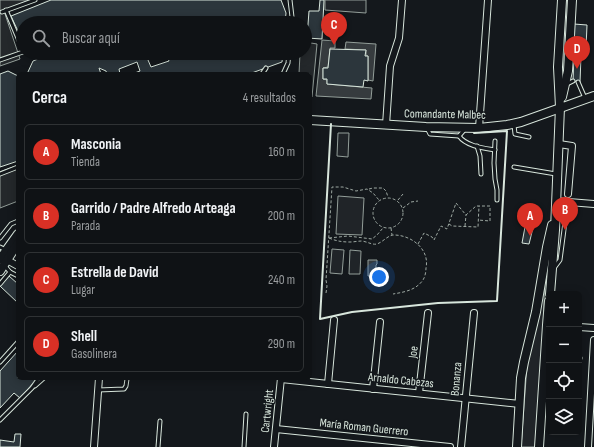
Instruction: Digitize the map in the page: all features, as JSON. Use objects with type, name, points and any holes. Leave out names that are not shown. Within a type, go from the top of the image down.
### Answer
[{"type":"main road","points":[[550,291],[558,175],[560,107],[558,67],[562,0]]},
{"type":"main road","points":[[560,107],[568,71],[572,0]]},
{"type":"main road","name":"Comandante Malbec","points":[[312,120],[426,127],[479,128],[514,123],[533,118],[594,96]]},
{"type":"main road","points":[[517,447],[524,362],[536,312],[547,247],[556,208]]},
{"type":"main road","points":[[3,264],[3,248],[16,236]]},
{"type":"main road","points":[[3,264],[16,246]]},
{"type":"main road","points":[[539,447],[546,363]]},
{"type":"street","name":"Comandante Malbec","points":[[386,125],[390,66],[399,38],[402,0]]},
{"type":"street","points":[[479,128],[488,0]]},
{"type":"street","points":[[559,144],[572,146],[568,194]]},
{"type":"street","points":[[556,208],[594,204]]},
{"type":"street","points":[[3,264],[16,266]]},
{"type":"street","name":"Joe","points":[[419,393],[428,313]]},
{"type":"street","name":"Bonanza","points":[[461,447],[474,313]]},
{"type":"street","points":[[328,384],[334,320]]},
{"type":"street","points":[[373,389],[380,322]]},
{"type":"street","points":[[533,324],[546,325]]},
{"type":"street","points":[[582,327],[594,328]]},
{"type":"street","points":[[588,447],[594,340]]},
{"type":"street","points":[[94,447],[99,380]]},
{"type":"street","name":"Cartwright","points":[[274,447],[281,380]]},
{"type":"street","name":"Arnaldo Cabezas","points":[[290,380],[520,404]]},
{"type":"street","name":"María Roman Guerrero","points":[[276,429],[450,447]]},
{"type":"lane","points":[[2,12],[35,0]]},
{"type":"lane","points":[[290,0],[292,16]]},
{"type":"lane","points":[[6,10],[16,34]]},
{"type":"lane","points":[[569,48],[579,53]]},
{"type":"lane","points":[[0,60],[16,54]]},
{"type":"lane","points":[[285,72],[288,60]]},
{"type":"lane","points":[[263,72],[266,68]]},
{"type":"lane","points":[[565,85],[573,81]]},
{"type":"lane","points":[[578,82],[585,99]]},
{"type":"lane","points":[[514,123],[515,134],[529,137]]},
{"type":"lane","points":[[426,127],[430,134],[459,136],[462,140],[477,146],[495,150]]},
{"type":"lane","points":[[459,136],[466,128]]},
{"type":"lane","points":[[495,141],[495,179],[497,200]]},
{"type":"lane","points":[[477,146],[480,156],[481,174]]},
{"type":"lane","points":[[514,167],[558,175]]},
{"type":"lane","points":[[0,174],[16,168]]},
{"type":"lane","points":[[0,238],[11,224],[16,222]]},
{"type":"lane","points":[[3,264],[10,272],[16,275]]},
{"type":"lane","points":[[0,284],[10,272]]},
{"type":"lane","points":[[0,362],[16,344]]},
{"type":"lane","points":[[32,388],[38,380]]},
{"type":"lane","points":[[0,420],[42,380]]},
{"type":"lane","points":[[98,390],[124,389],[127,380]]},
{"type":"lane","points":[[244,447],[246,414]]},
{"type":"lane","points":[[158,447],[160,421]]},
{"type":"path","points":[[326,293],[332,187],[342,187],[356,191],[383,188],[386,191],[388,198]]},
{"type":"path","points":[[367,189],[374,193],[379,200]]},
{"type":"path","points":[[397,201],[403,194]]},
{"type":"path","points":[[388,198],[393,198],[399,202],[403,208],[404,216],[401,222],[396,226],[391,228],[383,228],[375,221],[373,212],[379,200],[388,198]]},
{"type":"path","points":[[403,208],[411,202],[418,201]]},
{"type":"path","points":[[418,244],[424,233],[432,237],[434,240],[441,226],[447,228],[456,203],[466,215]]},
{"type":"path","points":[[465,226],[466,215],[476,206],[490,206],[490,221],[478,220]]},
{"type":"path","points":[[448,224],[452,226],[478,227],[479,206]]},
{"type":"path","points":[[329,238],[348,236],[372,239],[383,228]]},
{"type":"path","points":[[391,228],[392,235]]},
{"type":"path","points":[[329,238],[337,241],[363,241],[369,244],[376,244],[392,235],[404,237],[418,244],[426,256],[427,264],[424,279],[412,290],[393,294]]},
{"type":"shaded area","points":[[0,0],[34,0],[4,11],[16,47],[17,60],[0,66]]},
{"type":"shaded area","points":[[325,0],[366,0],[366,13],[325,10]]},
{"type":"shaded area","points":[[322,40],[335,41],[335,48],[330,48],[328,67],[323,68],[323,79],[327,80],[327,84],[372,88],[371,99],[316,96]]},
{"type":"shaded area","points":[[346,42],[376,44],[373,81],[368,80],[368,56],[366,56],[366,50],[345,49]]},
{"type":"shaded area","points":[[312,43],[317,44],[312,97],[312,72],[299,72],[300,60],[312,60]]},
{"type":"shaded area","points":[[338,133],[349,133],[348,157],[337,156]]},
{"type":"shaded area","points":[[16,166],[16,202],[0,208],[0,172]]},
{"type":"shaded area","points":[[338,196],[364,198],[362,235],[336,234]]},
{"type":"shaded area","points":[[332,249],[344,250],[342,274],[330,273]]},
{"type":"shaded area","points":[[350,250],[361,251],[360,274],[349,274]]},
{"type":"shaded area","points":[[368,260],[377,260],[376,276],[368,276]]},
{"type":"shaded area","points":[[545,274],[542,359],[535,447],[521,447],[528,352]]},
{"type":"building","points":[[51,0],[281,0],[286,13],[286,16],[16,16],[16,27],[11,16]]},
{"type":"building","points":[[320,0],[324,0],[322,39],[312,38],[312,16],[309,16],[309,11],[319,11]]},
{"type":"building","points":[[574,24],[587,25],[586,48],[573,40]]},
{"type":"building","points":[[330,49],[366,50],[365,56],[368,56],[368,81],[364,80],[363,87],[327,84],[327,79],[323,79],[323,68],[328,68]]},
{"type":"building","points":[[574,55],[581,56],[580,82],[573,81]]},
{"type":"building","points":[[148,60],[151,67],[169,60],[282,60],[282,62],[254,72],[137,72],[140,71],[137,62],[119,69],[120,72],[106,72],[99,68],[100,72],[28,72],[33,61]]},
{"type":"building","points":[[8,71],[16,75],[16,162],[0,167],[0,74]]},
{"type":"building","points":[[525,227],[533,228],[529,244],[522,243]]},
{"type":"building","points":[[9,276],[16,282],[16,301],[0,286]]},
{"type":"building","points":[[16,353],[16,380],[36,380],[20,398],[14,393],[0,408],[0,371]]},
{"type":"building","points":[[15,434],[21,434],[20,447],[0,447],[0,440],[14,442]]},
{"type":"wall","points":[[331,124],[320,319],[352,312],[438,303],[497,301],[507,131],[474,133]]},
{"type":"place","name":"Estrella de David","points":[[334,45]]},
{"type":"place","name":"Shell","points":[[577,69]]},
{"type":"place","name":"Garrido / Padre Alfredo Arteaga","points":[[565,230]]},
{"type":"place","name":"Masconia","points":[[530,236]]}]
